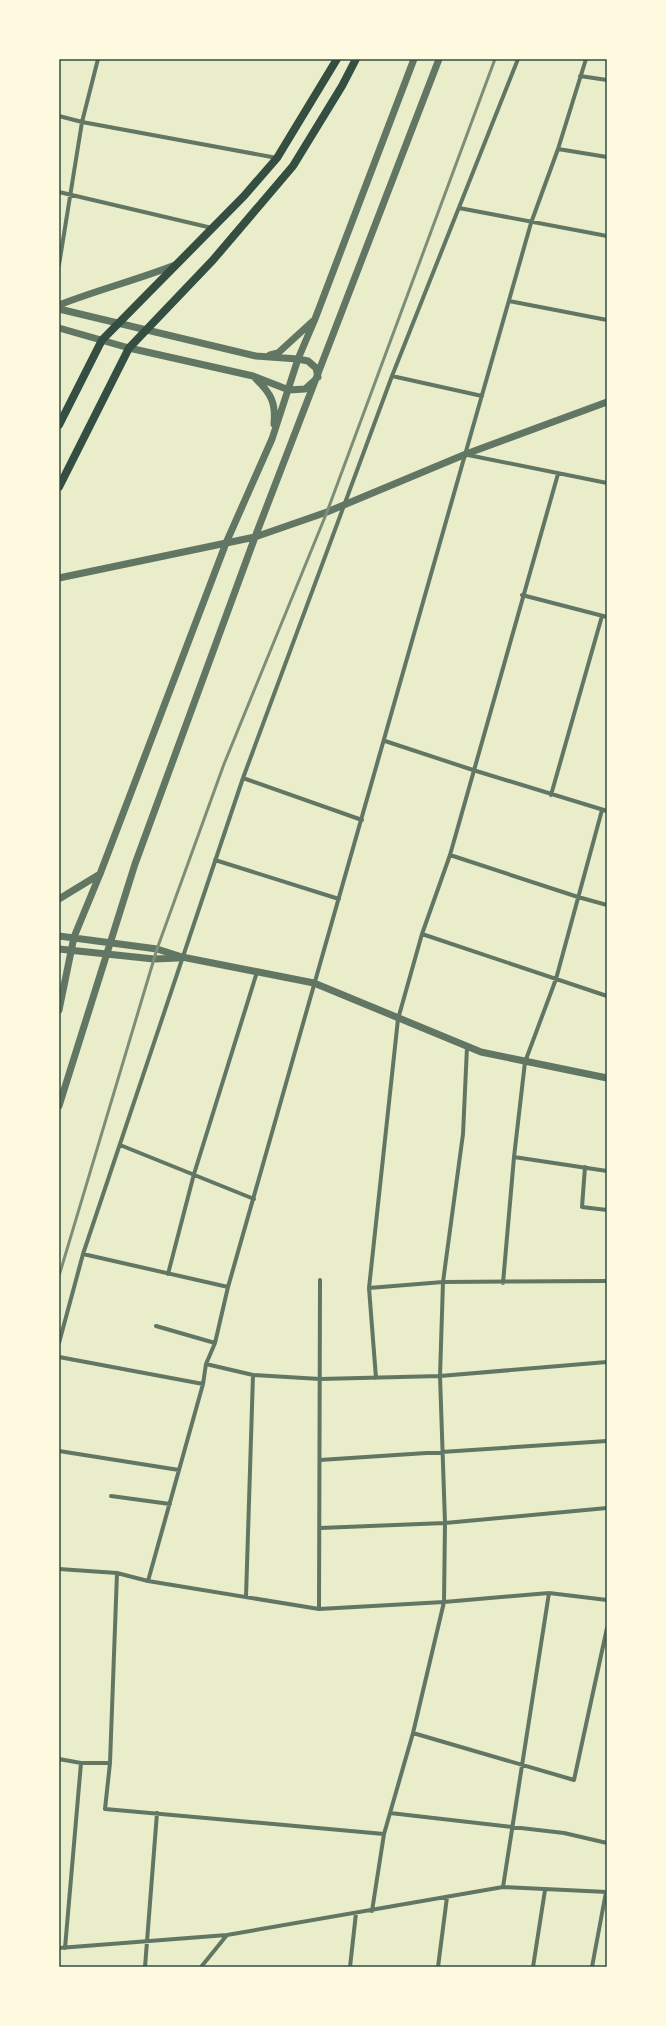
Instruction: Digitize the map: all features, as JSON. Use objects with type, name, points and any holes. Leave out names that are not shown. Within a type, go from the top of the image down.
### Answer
[{"type":"main road","points":[[59,425],[102,340],[212,228],[277,158],[337,59]]},
{"type":"main road","points":[[59,487],[130,348],[213,260],[293,166],[342,86],[356,59]]},
{"type":"street","points":[[59,265],[69,195],[82,122],[98,59]]},
{"type":"street","points":[[59,1010],[70,950],[74,937],[100,874],[226,543],[272,438],[298,359],[315,319],[414,59]]},
{"type":"street","points":[[59,1106],[134,864],[255,537],[318,377],[439,59]]},
{"type":"street","points":[[59,1344],[83,1254],[243,778],[392,376],[518,59]]},
{"type":"street","points":[[148,1581],[203,1384],[206,1364],[215,1343],[228,1287],[314,983],[385,741],[531,223],[558,149],[586,59]]},
{"type":"street","points":[[580,76],[607,80]]},
{"type":"street","points":[[59,116],[82,122],[277,158]]},
{"type":"street","points":[[558,149],[607,157]]},
{"type":"street","points":[[59,192],[212,228]]},
{"type":"street","points":[[459,208],[531,223],[607,236]]},
{"type":"street","points":[[59,305],[90,293],[149,276],[176,265]]},
{"type":"street","points":[[509,301],[607,320]]},
{"type":"street","points":[[59,309],[256,356],[308,361],[316,368],[318,377]]},
{"type":"street","points":[[256,356],[278,353],[315,319]]},
{"type":"street","points":[[59,328],[130,348],[253,376],[289,390],[305,389],[318,377]]},
{"type":"street","points":[[253,376],[270,393],[275,416],[272,438]]},
{"type":"street","points":[[392,376],[482,396]]},
{"type":"street","points":[[59,578],[255,537],[327,512],[466,454],[607,402]]},
{"type":"street","points":[[466,454],[607,484]]},
{"type":"street","points":[[376,1378],[369,1288],[398,1019],[422,934],[450,855],[472,770],[558,474]]},
{"type":"street","points":[[522,595],[607,617]]},
{"type":"street","points":[[551,795],[602,616]]},
{"type":"street","points":[[385,741],[551,795],[607,811]]},
{"type":"street","points":[[243,778],[362,820]]},
{"type":"street","points":[[503,1283],[514,1157],[525,1062],[556,979],[602,810]]},
{"type":"street","points":[[450,855],[607,905]]},
{"type":"street","points":[[215,860],[339,899]]},
{"type":"street","points":[[59,899],[100,874]]},
{"type":"street","points":[[422,934],[607,996]]},
{"type":"street","points":[[59,936],[156,949],[182,958],[314,983],[481,1052],[607,1078]]},
{"type":"street","points":[[59,949],[154,959],[182,958]]},
{"type":"street","points":[[168,1274],[194,1174],[257,972]]},
{"type":"street","points":[[372,1911],[384,1834],[413,1733],[444,1602],[445,1523],[440,1376],[443,1282],[463,1134],[467,1047]]},
{"type":"street","points":[[120,1145],[254,1199]]},
{"type":"street","points":[[514,1157],[607,1170]]},
{"type":"street","points":[[585,1167],[582,1206],[607,1210]]},
{"type":"street","points":[[83,1254],[228,1287]]},
{"type":"street","points":[[319,1610],[320,1280]]},
{"type":"street","points":[[369,1288],[443,1282],[503,1283],[607,1281]]},
{"type":"street","points":[[156,1326],[215,1343]]},
{"type":"street","points":[[59,1356],[203,1384]]},
{"type":"street","points":[[206,1364],[254,1375],[320,1380],[440,1376],[607,1362]]},
{"type":"street","points":[[246,1597],[254,1375]]},
{"type":"street","points":[[320,1460],[607,1441]]},
{"type":"street","points":[[59,1451],[179,1470]]},
{"type":"street","points":[[111,1496],[170,1504]]},
{"type":"street","points":[[320,1528],[445,1523],[607,1508]]},
{"type":"street","points":[[59,1569],[117,1573],[148,1581],[319,1610],[549,1594],[607,1600]]},
{"type":"street","points":[[117,1573],[110,1762],[105,1809],[384,1834]]},
{"type":"street","points":[[503,1887],[549,1594]]},
{"type":"street","points":[[413,1733],[574,1780],[607,1628]]},
{"type":"street","points":[[59,1760],[81,1763],[110,1762]]},
{"type":"street","points":[[66,1948],[81,1763]]},
{"type":"street","points":[[145,1967],[145,1942],[157,1813]]},
{"type":"street","points":[[390,1813],[564,1833],[607,1843]]},
{"type":"street","points":[[59,1948],[227,1935],[356,1914],[503,1887],[607,1892],[592,1967]]},
{"type":"street","points":[[533,1967],[545,1890]]},
{"type":"street","points":[[438,1967],[447,1897]]},
{"type":"street","points":[[350,1967],[356,1914]]},
{"type":"street","points":[[201,1967],[227,1935]]},
{"type":"railway","points":[[59,1276],[157,949],[224,764],[327,512],[495,59]]}]
